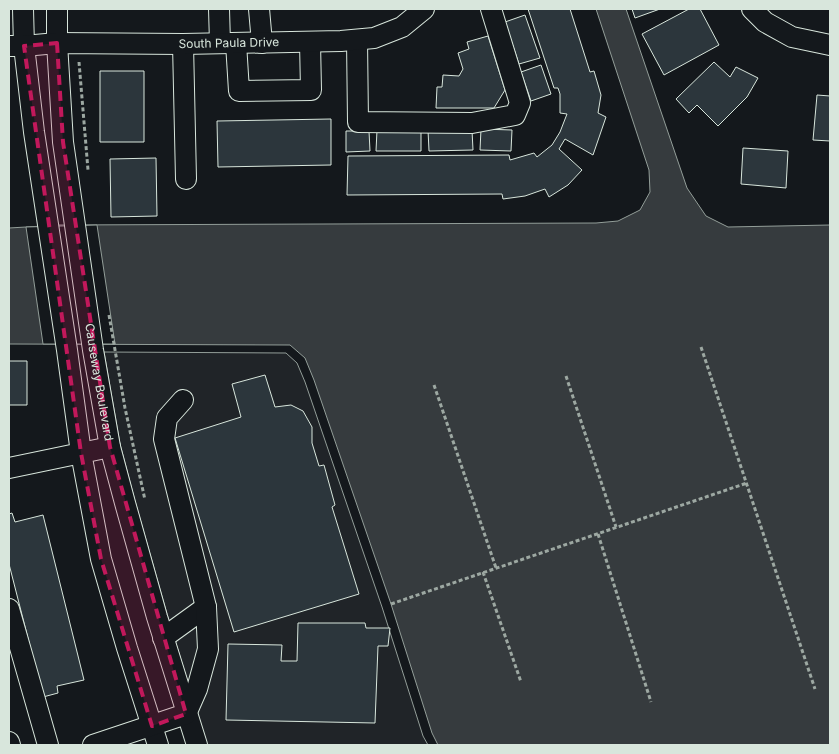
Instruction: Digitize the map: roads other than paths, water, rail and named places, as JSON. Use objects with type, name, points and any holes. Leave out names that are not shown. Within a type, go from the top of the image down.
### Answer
[{"type":"street","name":"Causeway Boulevard","points":[[23,9],[17,46],[34,132],[48,220],[81,453],[101,559],[158,745]]},
{"type":"street","name":"Causeway Boulevard","points":[[56,9],[63,142],[93,350],[110,446],[163,638],[196,745]]},
{"type":"street","points":[[219,9],[239,91],[311,90],[310,42]]},
{"type":"street","points":[[259,9],[262,43]]},
{"type":"street","name":"South Paula Drive","points":[[17,46],[57,43],[184,44],[357,40],[374,38],[402,27],[424,9]]},
{"type":"street","points":[[357,40],[358,122],[472,123],[515,115],[520,103],[491,9]]},
{"type":"street","points":[[759,15],[792,37],[830,45]]},
{"type":"street","points":[[184,44],[186,179]]},
{"type":"street","points":[[93,745],[186,714],[197,690],[208,650],[206,607],[164,439],[167,418],[183,400]]},
{"type":"street","points":[[9,468],[110,446]]},
{"type":"street","points":[[163,638],[206,607]]},
{"type":"street","points":[[9,610],[48,745]]}]
